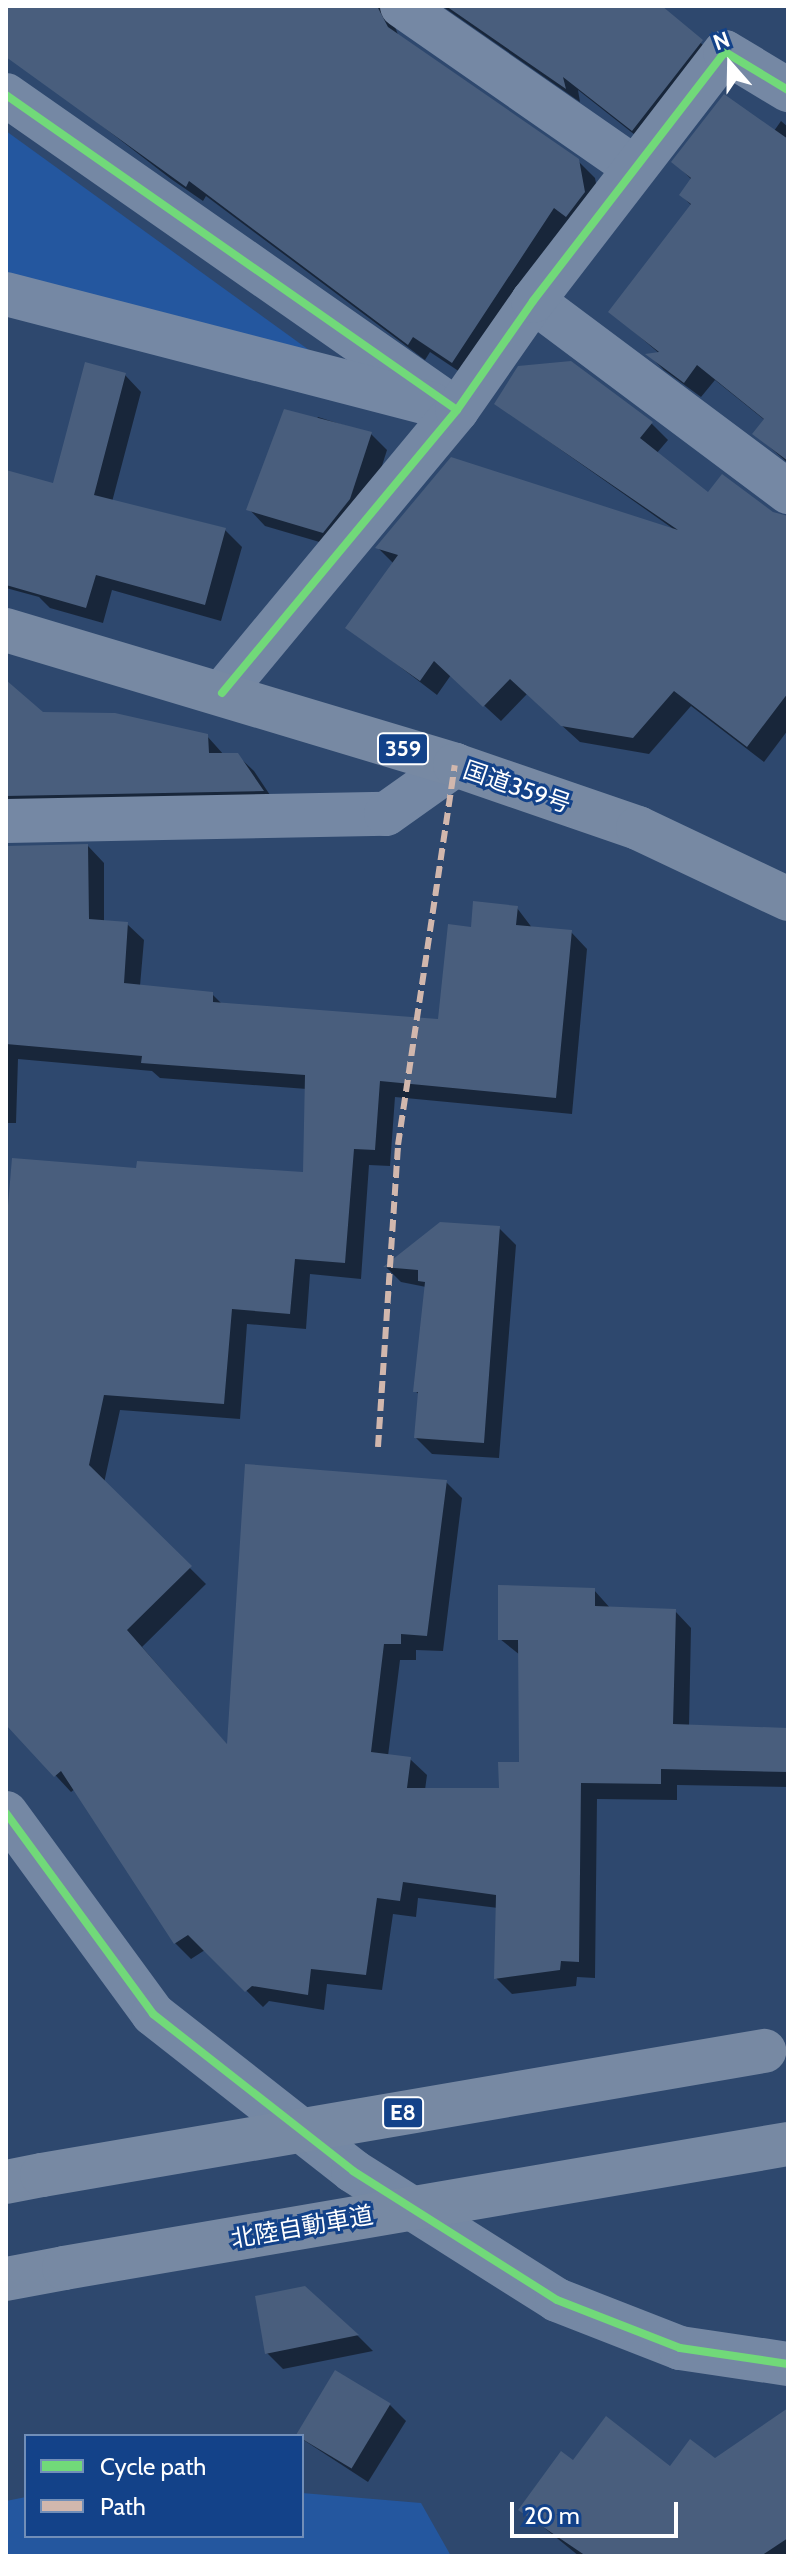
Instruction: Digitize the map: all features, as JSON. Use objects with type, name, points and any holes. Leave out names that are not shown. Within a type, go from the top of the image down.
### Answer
[{"type":"highway","name":"国道359号","points":[[6,630],[455,765],[638,828],[788,899]]},
{"type":"highway","name":"E8","points":[[24,2178],[776,2049]]},
{"type":"highway","name":"北陸自動車道","points":[[6,2279],[788,2144]]},
{"type":"street","points":[[402,6],[634,167]]},
{"type":"street","points":[[222,693],[457,410],[533,301],[725,52],[788,90]]},
{"type":"street","points":[[6,95],[457,410]]},
{"type":"street","points":[[6,294],[457,410]]},
{"type":"street","points":[[533,301],[788,492]]},
{"type":"street","points":[[6,821],[386,814],[455,765]]},
{"type":"street","points":[[6,1813],[153,2014],[353,2171],[557,2300],[680,2348],[788,2364]]},
{"type":"shaded area","points":[[6,131],[320,358],[6,273]]},
{"type":"shaded area","points":[[304,2493],[421,2503],[451,2556],[6,2556],[6,2501],[24,2497],[24,2538],[304,2538]]},
{"type":"building","points":[[6,6],[377,6],[388,27],[579,159],[585,192],[566,217],[554,208],[452,363],[413,337],[408,345],[189,181],[186,187],[6,57]]},
{"type":"building","points":[[446,6],[662,6],[703,40],[632,131],[563,77],[566,89]]},
{"type":"building","points":[[724,94],[788,139],[788,461],[752,434],[764,419],[697,365],[684,383],[645,354],[659,352],[608,312],[691,204],[679,195],[691,178],[671,162]]},
{"type":"building","points":[[571,361],[653,422],[640,438],[708,492],[722,474],[773,512],[788,516],[788,693],[747,747],[674,691],[633,738],[561,726],[510,679],[483,707],[434,661],[420,681],[345,628],[398,555],[375,548],[451,457],[678,530],[494,404],[518,366]]},
{"type":"building","points":[[85,362],[126,373],[94,495],[226,528],[205,605],[96,575],[86,608],[6,585],[6,470],[53,483]]},
{"type":"building","points":[[284,409],[372,432],[350,499],[323,533],[246,510]]},
{"type":"building","points":[[6,680],[43,712],[115,713],[208,734],[209,753],[238,753],[264,791],[6,796]]},
{"type":"building","points":[[88,844],[89,919],[128,922],[124,983],[213,992],[213,1002],[438,1019],[448,924],[471,927],[473,901],[518,906],[516,925],[572,930],[556,1098],[380,1081],[375,1150],[354,1149],[345,1263],[295,1259],[290,1314],[232,1309],[224,1404],[104,1395],[89,1465],[192,1566],[127,1630],[227,1744],[245,1464],[447,1480],[427,1636],[401,1634],[401,1644],[384,1644],[371,1752],[411,1757],[407,1788],[499,1788],[498,1762],[519,1762],[518,1640],[498,1640],[498,1585],[595,1588],[595,1606],[676,1609],[673,1724],[788,1728],[788,1772],[661,1769],[661,1784],[581,1783],[579,1962],[561,1961],[560,1970],[494,1979],[496,1895],[403,1882],[400,1901],[377,1898],[366,1975],[311,1969],[308,1995],[252,1986],[245,1992],[188,1935],[174,1944],[61,1771],[54,1777],[6,1725],[6,1229],[12,1158],[136,1168],[137,1161],[303,1172],[305,1075],[141,1063],[142,1056],[6,1044],[6,846]]},
{"type":"building","points":[[440,1222],[500,1226],[484,1443],[414,1438],[418,1392],[413,1392],[425,1282],[418,1281],[418,1270],[383,1267]]},
{"type":"building","points":[[305,2286],[359,2335],[265,2354],[255,2296]]},
{"type":"building","points":[[335,2370],[391,2403],[352,2469],[304,2440],[304,2434],[297,2434]]},
{"type":"building","points":[[788,2408],[788,2538],[761,2556],[586,2556],[518,2510],[561,2451],[573,2460],[606,2416],[670,2466],[690,2439],[715,2458]]},
{"type":"marked path","points":[[378,1447],[398,1145],[455,765]]},
{"type":"cycle path","points":[[222,693],[457,410],[533,301],[725,52],[788,90]]},
{"type":"cycle path","points":[[6,95],[457,410]]},
{"type":"cycle path","points":[[6,1813],[153,2014],[353,2171],[557,2300],[680,2348],[788,2364]]}]
